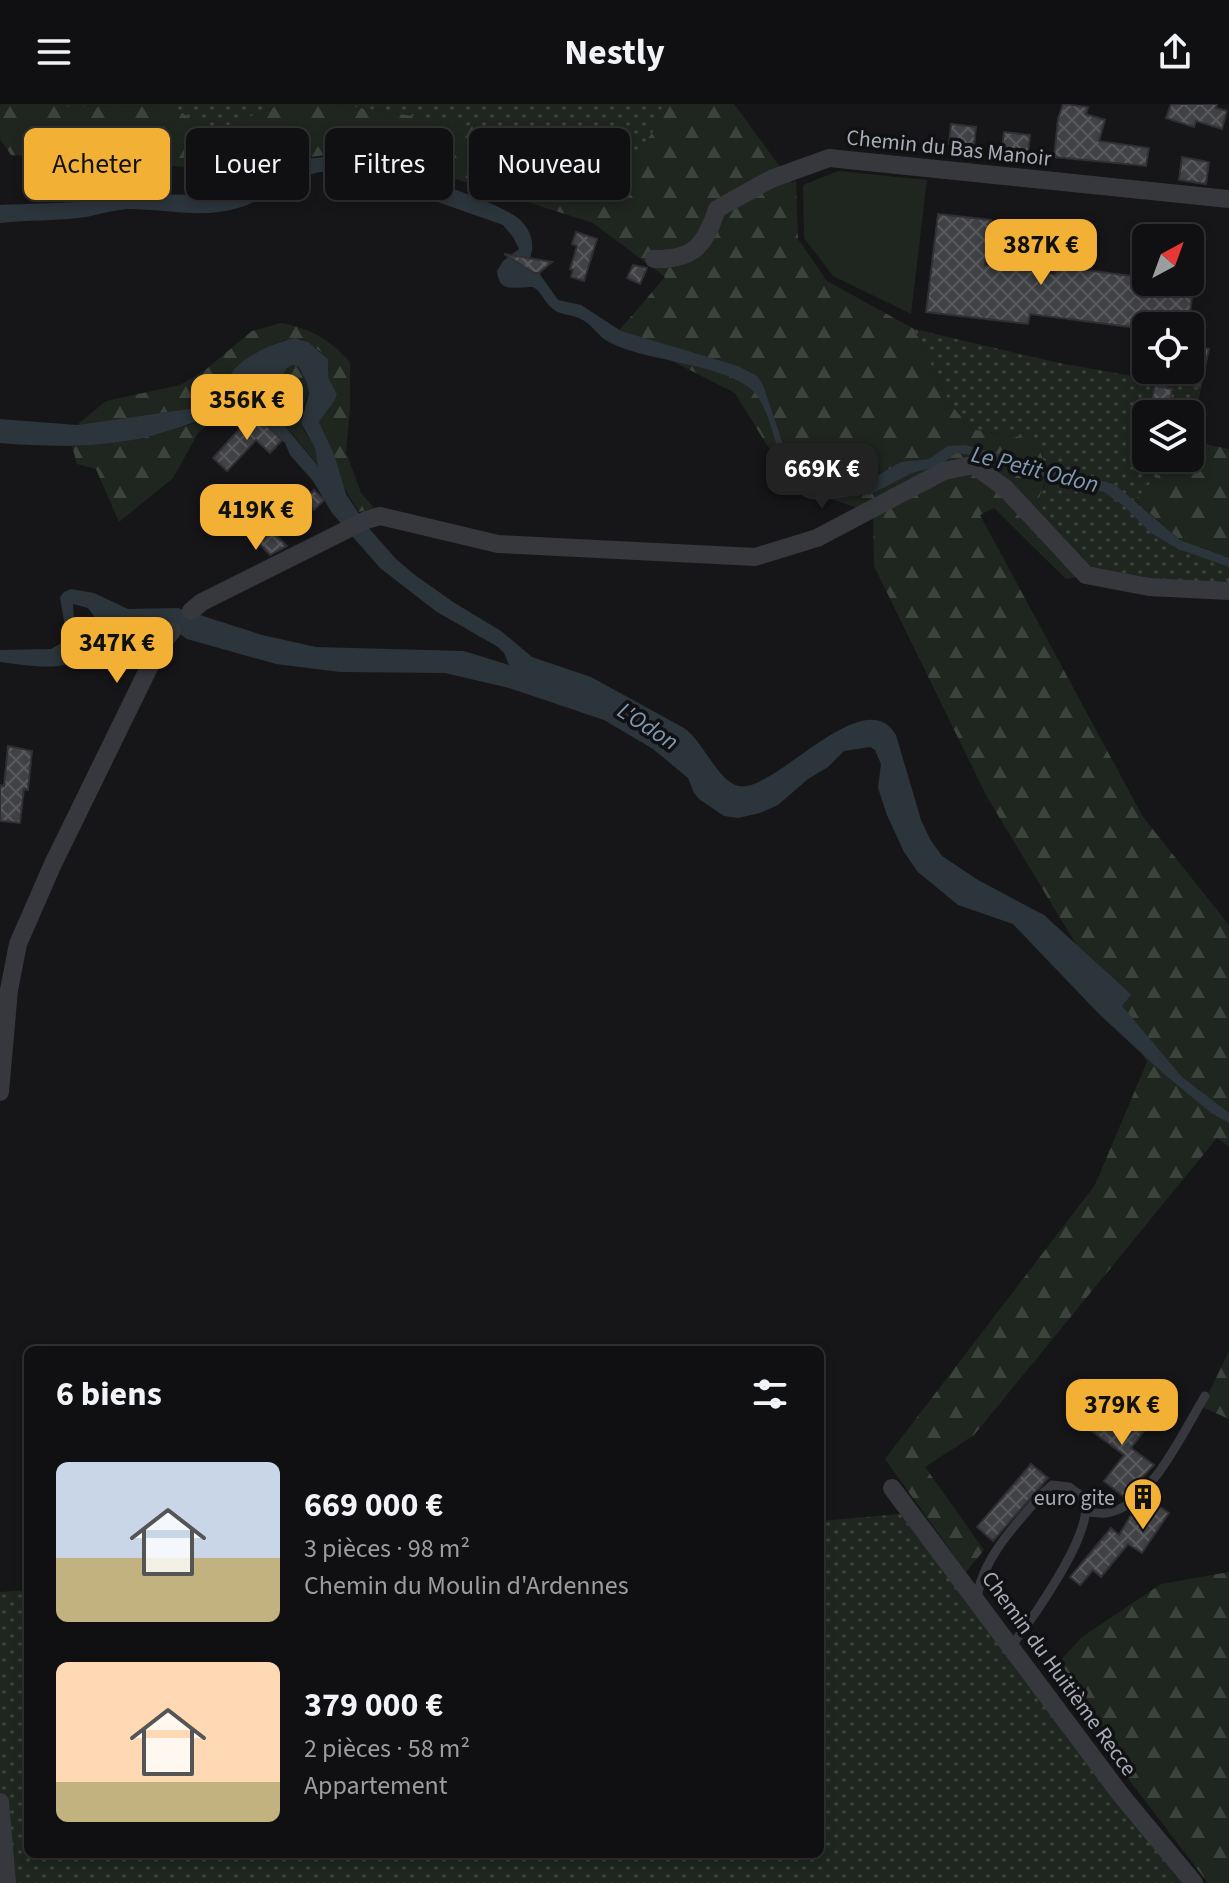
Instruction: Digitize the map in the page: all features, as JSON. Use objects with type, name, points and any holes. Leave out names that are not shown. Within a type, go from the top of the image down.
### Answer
[{"type":"street","name":"Chemin du Bas Manoir","points":[[654,259],[674,260],[694,251],[708,234],[717,209],[771,179],[829,158],[1229,199]]},
{"type":"street","points":[[191,611],[202,602],[345,530],[380,516],[498,544],[755,557],[817,538],[944,471],[973,465],[1005,488],[1086,575],[1149,587],[1229,591]]},
{"type":"street","points":[[0,1092],[9,990],[18,944],[101,764],[159,647],[172,631]]},
{"type":"street","name":"Chemin du Huitième Recce","points":[[892,1488],[1121,1795],[1194,1883]]},
{"type":"street","points":[[0,1802],[7,1883]]},
{"type":"lane","points":[[1087,1512],[1106,1513],[1122,1508],[1150,1485],[1205,1396]]},
{"type":"lane","points":[[976,1599],[981,1577],[990,1561],[1052,1485],[1069,1487],[1084,1498],[1087,1512],[1077,1542],[1051,1589],[1012,1648]]},
{"type":"green space","points":[[0,104],[172,106],[205,128],[186,128],[186,167],[170,166],[170,128],[24,128],[24,156],[11,155],[0,139]]},
{"type":"green space","points":[[54,104],[282,104],[221,128],[205,128],[172,106],[61,107]]},
{"type":"green space","points":[[282,104],[335,104],[477,128],[469,128],[469,183],[453,178],[453,128],[325,128],[325,155],[309,157],[309,128],[221,128]]},
{"type":"green space","points":[[335,104],[660,104],[665,114],[633,163],[630,162],[630,128],[476,128]]},
{"type":"green space","points":[[660,104],[734,104],[792,183],[796,181],[798,239],[827,281],[914,329],[948,400],[970,429],[1032,439],[1042,456],[1045,470],[1044,485],[1037,503],[1082,554],[1086,575],[1066,579],[994,508],[980,515],[1143,817],[1229,925],[1229,1147],[1217,1138],[974,1435],[925,1467],[984,1550],[966,1572],[885,1459],[1095,1185],[1147,1062],[987,797],[874,566],[873,513],[792,486],[735,393],[617,333],[665,277],[593,223],[521,200],[630,200],[630,162],[665,114]]},
{"type":"green space","points":[[838,171],[927,180],[911,314],[833,276],[804,238],[803,185]]},
{"type":"green space","points":[[281,323],[319,336],[350,362],[346,452],[361,493],[374,508],[359,512],[342,485],[334,454],[319,422],[337,394],[328,377],[328,359],[302,339],[284,340],[237,366],[230,382],[232,390],[223,400],[215,403],[230,404],[230,408],[188,409],[77,425],[106,401],[180,385],[204,371],[252,331]]},
{"type":"green space","points":[[914,329],[1059,363],[1132,376],[1132,384],[1178,384],[1201,388],[1198,400],[1132,400],[1132,472],[1161,472],[1135,500],[1180,540],[1229,558],[1229,591],[1086,575],[1082,554],[1037,503],[1045,485],[1032,439],[970,429],[948,400]]},
{"type":"green space","points":[[292,365],[299,367],[308,383],[301,422],[316,450],[319,467],[292,433],[260,409],[275,394],[286,369]]},
{"type":"green space","points":[[217,417],[198,433],[173,478],[119,522],[96,469],[77,464],[72,446],[145,437]]},
{"type":"green space","points":[[1204,444],[1229,449],[1229,558],[1180,540],[1135,500],[1161,472],[1204,472]]},
{"type":"green space","points":[[1229,1351],[1229,1419],[1202,1407]]},
{"type":"green space","points":[[900,1514],[1183,1883],[0,1883],[0,1592],[24,1590],[24,1858],[824,1858],[824,1521]]},
{"type":"green space","points":[[1229,1572],[1229,1883],[1208,1883],[1048,1674],[1082,1637],[1161,1584]]},
{"type":"water","points":[[325,157],[325,171],[309,175],[309,159]]},
{"type":"water","name":"Le Petit Odon","points":[[453,190],[469,195],[469,200],[485,201],[519,219],[528,230],[532,243],[531,255],[524,267],[539,273],[558,300],[581,305],[621,331],[738,366],[757,376],[763,385],[792,471],[797,481],[809,491],[836,491],[865,483],[901,462],[929,459],[948,446],[965,445],[1114,484],[1180,540],[1229,558],[1229,567],[1178,549],[1151,533],[1124,506],[1104,492],[1035,475],[979,456],[956,453],[939,466],[912,473],[869,495],[863,491],[859,496],[823,500],[800,494],[784,468],[767,416],[752,390],[722,374],[625,349],[605,340],[581,319],[553,309],[533,287],[505,286],[498,279],[497,271],[503,261],[519,249],[503,225],[432,200],[453,200]]},
{"type":"water","points":[[170,194],[186,195],[186,200],[258,200],[211,213],[128,209],[75,218],[0,223],[0,205],[170,200]]},
{"type":"water","name":"L'Odon","points":[[295,338],[308,342],[328,359],[328,377],[337,394],[319,422],[334,454],[346,494],[367,526],[415,575],[501,631],[532,657],[591,677],[684,728],[724,777],[739,786],[755,784],[842,729],[863,721],[882,722],[896,735],[921,820],[942,856],[978,880],[1044,915],[1123,987],[1131,995],[1122,1006],[1182,1077],[1229,1113],[1229,1123],[1211,1113],[1164,1074],[1099,1014],[1013,924],[958,905],[918,872],[904,852],[887,815],[878,788],[881,764],[875,750],[870,747],[844,751],[778,805],[738,818],[724,816],[699,799],[688,778],[653,749],[604,720],[509,688],[445,673],[340,672],[276,664],[187,639],[171,628],[99,623],[88,608],[73,604],[74,619],[84,644],[72,661],[52,666],[0,662],[0,650],[51,649],[63,642],[66,633],[60,597],[71,589],[94,593],[128,609],[178,608],[262,635],[316,647],[464,651],[509,665],[498,647],[437,612],[380,568],[332,513],[313,481],[290,455],[285,443],[254,413],[229,414],[147,437],[110,443],[56,446],[0,443],[0,419],[77,425],[188,409],[229,408],[229,404],[211,404],[229,393],[233,387],[229,377],[234,370],[258,352]],"holes":[[[292,365],[299,367],[309,393],[301,423],[315,448],[318,466],[283,424],[261,409],[275,394],[286,369]]]},
{"type":"building","points":[[1063,104],[1088,107],[1086,114],[1105,120],[1099,141],[1149,148],[1146,166],[1054,157],[1058,119]]},
{"type":"building","points":[[1171,104],[1217,104],[1216,108],[1227,111],[1222,129],[1196,121],[1194,127],[1166,118]]},
{"type":"building","points":[[951,124],[976,127],[974,147],[949,144]]},
{"type":"building","points":[[1004,132],[1030,135],[1028,155],[1020,154],[1020,158],[1001,156]]},
{"type":"building","points":[[1182,157],[1209,162],[1206,184],[1179,180]]},
{"type":"building","points":[[938,214],[991,220],[985,265],[1055,274],[1056,266],[1132,276],[1132,296],[1192,296],[1190,312],[1132,312],[1132,327],[1030,314],[1028,324],[926,312]]},
{"type":"building","points":[[576,232],[597,239],[584,281],[571,277],[573,270],[570,269],[577,246],[572,244]]},
{"type":"building","points":[[504,254],[552,262],[539,273],[534,273]]},
{"type":"building","points":[[633,265],[647,268],[640,284],[627,278]]},
{"type":"building","points":[[1204,348],[1209,349],[1204,370]]},
{"type":"building","points":[[1155,386],[1172,389],[1170,400],[1152,400]]},
{"type":"building","points":[[254,413],[282,440],[270,453],[256,440],[227,471],[213,458]]},
{"type":"building","points":[[314,490],[324,500],[314,510],[303,500]]},
{"type":"building","points":[[256,514],[287,546],[270,555],[243,527]]},
{"type":"building","points":[[8,746],[32,751],[28,790],[24,789],[20,823],[0,821],[0,785],[4,786]]},
{"type":"building","points":[[1101,1405],[1122,1420],[1131,1408],[1150,1423],[1131,1448],[1154,1465],[1124,1497],[1104,1481],[1124,1455],[1085,1426]]},
{"type":"building","points":[[1031,1464],[1048,1478],[993,1541],[977,1527]]},
{"type":"building","points":[[1147,1498],[1169,1513],[1142,1553],[1128,1544],[1101,1577],[1093,1570],[1080,1585],[1070,1577],[1111,1528],[1119,1535],[1136,1507]]},
{"type":"place","name":"euro gite","points":[[1143,1531]]}]
